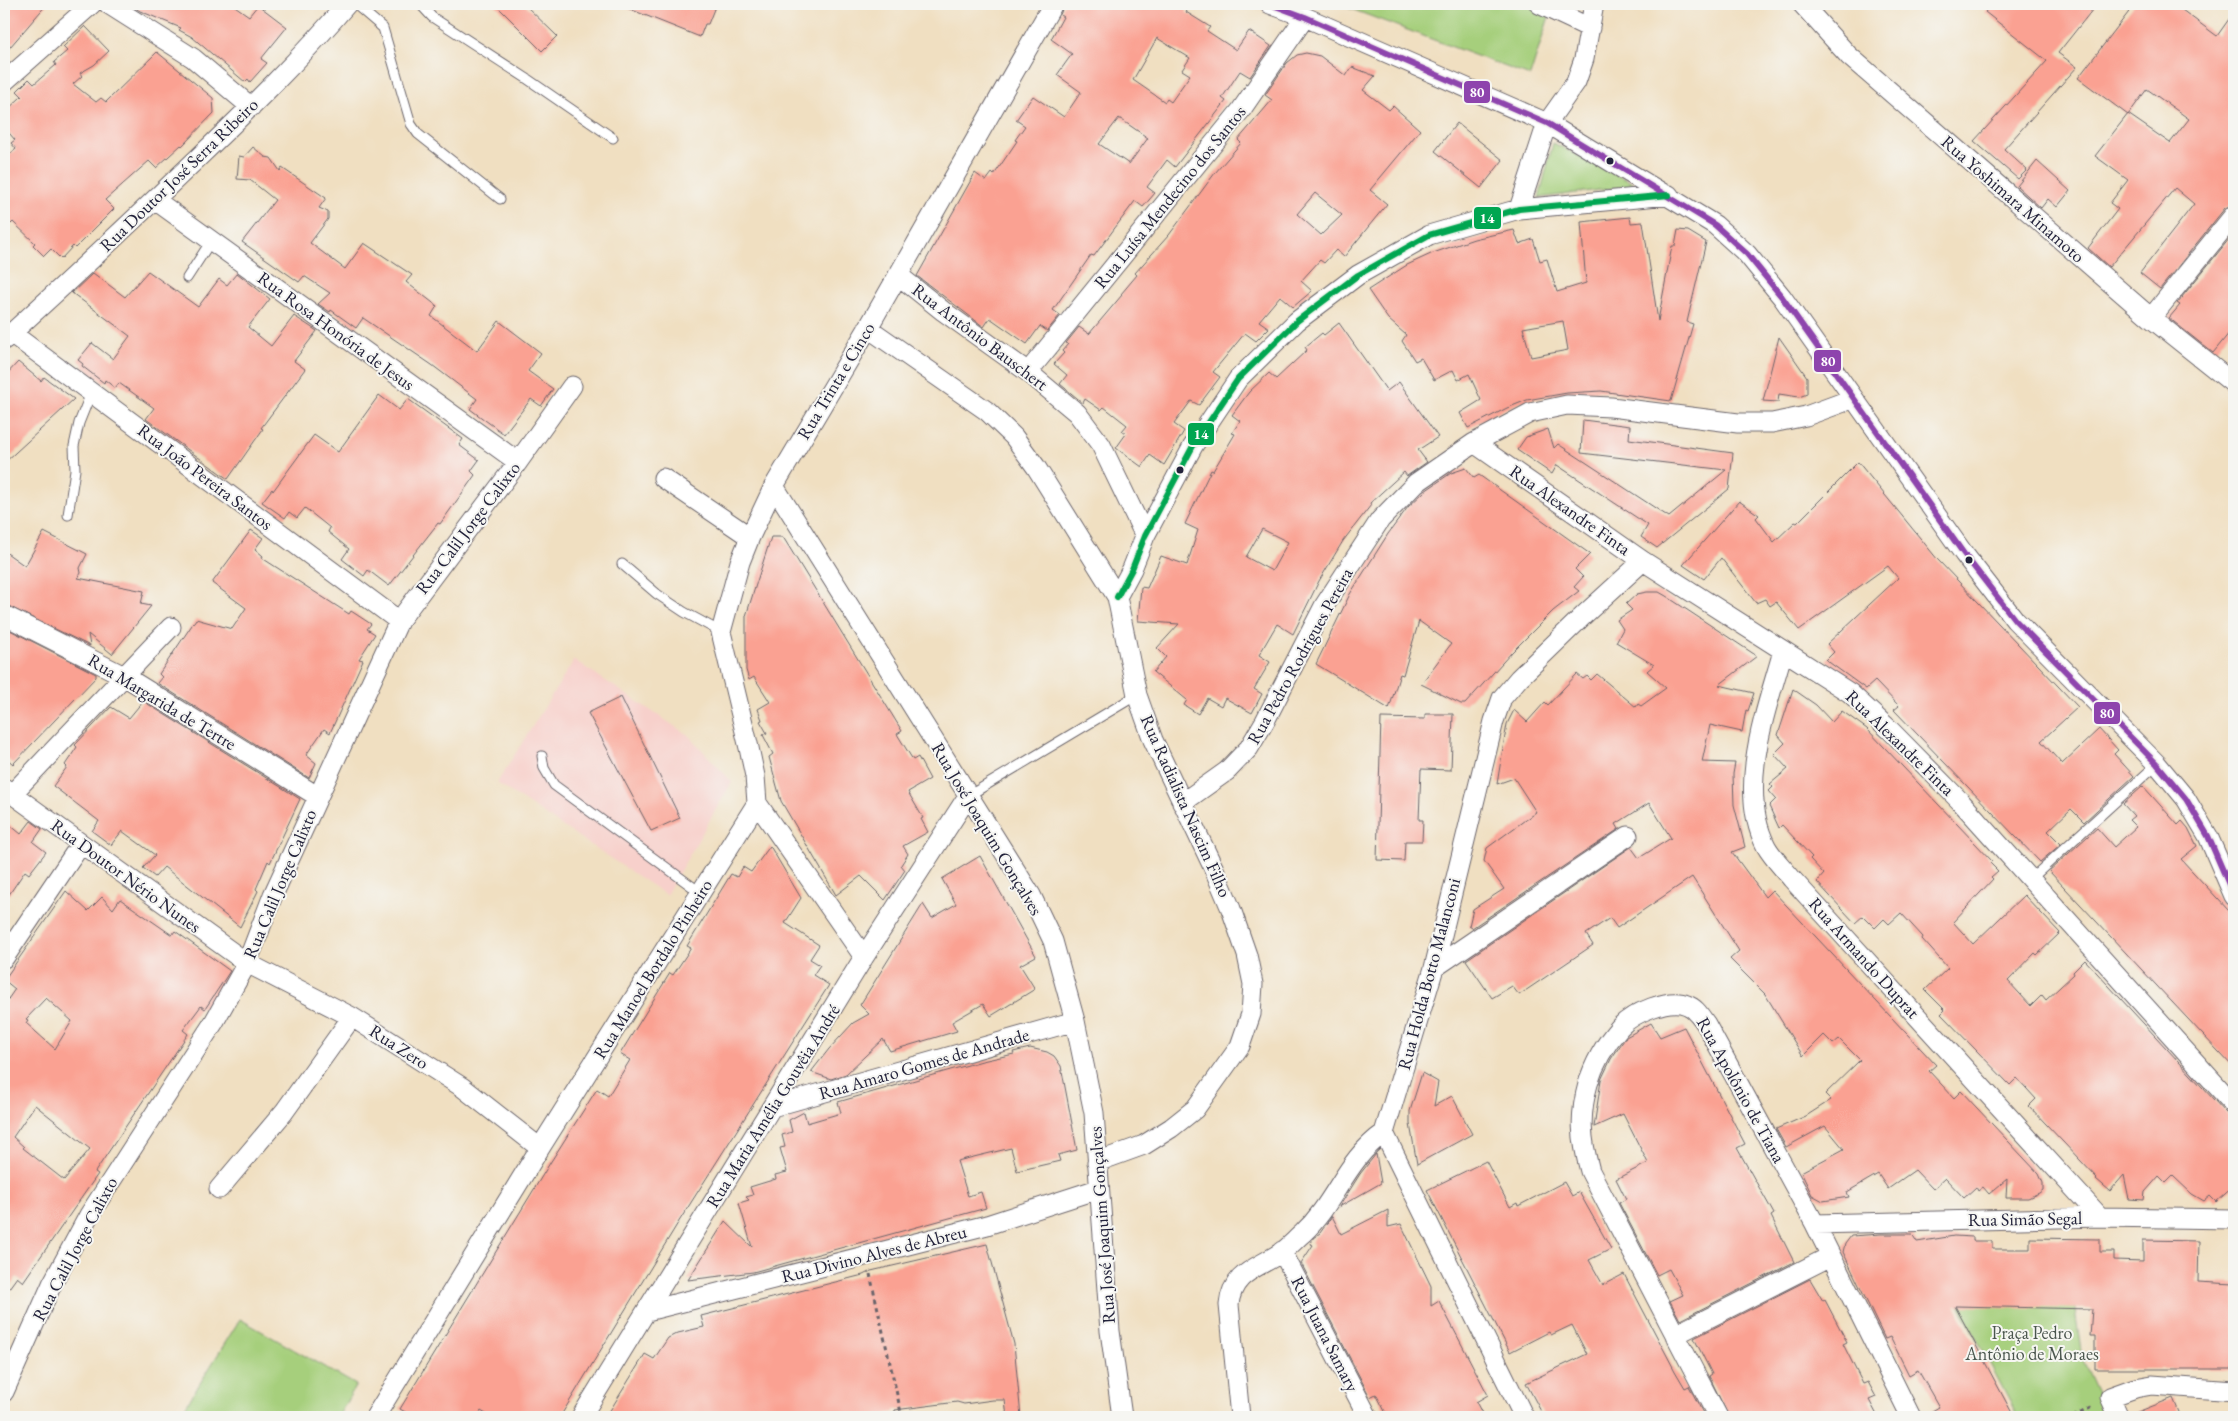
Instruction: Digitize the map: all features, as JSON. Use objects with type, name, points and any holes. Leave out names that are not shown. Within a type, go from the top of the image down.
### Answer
[{"type":"street","points":[[4,82],[92,4]]},
{"type":"street","points":[[108,4],[193,58],[250,107]]},
{"type":"street","name":"Rua Doutor José Serra Ribeiro","points":[[7,337],[155,200],[250,107],[319,37],[347,4]]},
{"type":"street","name":"Rua Antônio Bauschert","points":[[1054,4],[898,274],[942,311],[1028,372],[1077,412],[1101,445],[1145,536]]},
{"type":"street","points":[[1270,4],[1305,17],[1547,123],[1669,195],[1715,225],[1747,254],[1782,297],[1852,399],[1964,554],[2015,620],[2157,764],[2186,799],[2208,836],[2234,896]]},
{"type":"street","points":[[1539,4],[1590,28]]},
{"type":"street","points":[[1519,209],[1547,123],[1576,82],[1584,59],[1594,4]]},
{"type":"street","name":"Rua Yoshimara Minamoto","points":[[1802,4],[1849,56],[2151,318],[2234,384]]},
{"type":"street","name":"Rua Luísa Mendecino dos Santos","points":[[1028,372],[1241,110],[1305,17]]},
{"type":"street","points":[[1117,597],[1145,536],[1193,446],[1238,380],[1296,321],[1358,274],[1429,235],[1519,209],[1669,195]]},
{"type":"street","name":"Rua Rosa Honória de Jesus","points":[[155,200],[518,462]]},
{"type":"street","points":[[2151,318],[2234,215]]},
{"type":"street","name":"Rua Trinta e Cinco","points":[[774,486],[898,274]]},
{"type":"street","name":"Rua Radialista Nascim Filho","points":[[868,328],[987,411],[1014,437],[1036,467],[1117,597],[1137,695],[1153,740],[1231,909],[1247,955],[1253,984],[1251,1014],[1240,1046],[1195,1109],[1171,1128],[1144,1145],[1097,1162]]},
{"type":"street","name":"Rua João Pereira Santos","points":[[7,337],[92,393],[399,622]]},
{"type":"street","name":"Rua Calil Jorge Calixto","points":[[4,1392],[52,1284],[89,1215],[214,1022],[247,963],[273,895],[317,796],[399,622],[572,386]]},
{"type":"street","name":"Rua Pedro Rodrigues Pereira","points":[[1182,802],[1227,771],[1249,748],[1265,721],[1324,606],[1380,520],[1416,483],[1474,442],[1530,413],[1567,405],[1611,407],[1738,423],[1772,423],[1806,416],[1852,399]]},
{"type":"street","name":"Rua Alexandre Finta","points":[[1474,442],[1643,561],[1850,693],[1890,730],[1960,801],[2032,878],[2234,1105]]},
{"type":"street","points":[[663,478],[750,537]]},
{"type":"street","points":[[774,486],[740,562],[721,632],[755,776],[757,804],[864,957]]},
{"type":"street","name":"Rua José Joaquim Gonçalves","points":[[774,486],[1030,895],[1053,942],[1075,1021],[1094,1113],[1098,1189],[1110,1331],[1122,1417]]},
{"type":"street","name":"Rua Holda Botto Malanconi","points":[[1384,1133],[1434,968],[1494,721],[1502,698],[1519,678],[1578,620],[1643,561]]},
{"type":"street","name":"Rua Margarida de Tertre","points":[[4,615],[124,676],[317,796]]},
{"type":"street","points":[[8,791],[171,627]]},
{"type":"street","name":"Rua Armando Duprat","points":[[1783,651],[1760,736],[1753,783],[1755,817],[1766,846],[1792,879],[2100,1217]]},
{"type":"street","name":"Rua Doutor Nério Nunes","points":[[8,791],[247,963]]},
{"type":"street","name":"Rua Maria Amélia Gouvêia André","points":[[581,1417],[864,957],[968,796]]},
{"type":"street","name":"Rua Manoel Bordalo Pinheiro","points":[[375,1417],[540,1148],[757,804]]},
{"type":"street","points":[[1434,968],[1628,836]]},
{"type":"street","points":[[4,958],[81,844]]},
{"type":"street","name":"Rua Zero","points":[[247,963],[352,1017],[462,1087],[540,1148]]},
{"type":"street","name":"Rua Apolônio de Tiana","points":[[1718,1417],[1590,1171],[1582,1144],[1581,1120],[1588,1083],[1603,1049],[1622,1026],[1646,1010],[1667,1003],[1686,1004],[1697,1011],[1815,1224],[1911,1417]]},
{"type":"street","points":[[219,1189],[284,1112],[352,1017]]},
{"type":"street","name":"Rua Amaro Gomes de Andrade","points":[[772,1107],[1075,1021]]},
{"type":"street","points":[[1240,1417],[1229,1305],[1230,1292],[1236,1282],[1247,1272],[1282,1251],[1313,1223],[1361,1152],[1384,1133],[1524,1417]]},
{"type":"street","name":"Rua Divino Alves de Abreu","points":[[647,1310],[866,1257],[987,1225],[1098,1189]]},
{"type":"street","name":"Rua Simão Segal","points":[[1815,1224],[2100,1217],[2234,1220]]},
{"type":"street","name":"Rua Juana Samary","points":[[1282,1251],[1368,1417]]},
{"type":"street","points":[[1675,1335],[1831,1256]]},
{"type":"street","points":[[2119,1417],[2110,1397],[2135,1388],[2152,1386],[2234,1391]]},
{"type":"lane","points":[[354,4],[382,28],[411,124],[418,134],[500,199]]},
{"type":"lane","points":[[420,4],[432,17],[526,78],[613,138]]},
{"type":"lane","points":[[187,278],[211,241]]},
{"type":"lane","points":[[68,515],[74,470],[74,446],[79,423],[92,393]]},
{"type":"lane","points":[[622,564],[657,594],[684,612],[721,632]]},
{"type":"lane","points":[[968,796],[1137,695]]},
{"type":"lane","points":[[542,756],[544,768],[554,785],[701,893]]},
{"type":"lane","points":[[2032,878],[2157,764]]},
{"type":"path","points":[[866,1257],[902,1417]]},
{"type":"path","points":[[2073,1417],[2110,1397]]},
{"type":"shaded area","points":[[574,660],[688,735],[732,782],[666,895],[497,783]]},
{"type":"green space","points":[[1338,4],[1553,4],[1530,76]]},
{"type":"green space","points":[[1553,143],[1637,185],[1539,198]]},
{"type":"green space","name":"Praça Pedro Antônio de Moraes","points":[[1952,1292],[2073,1296],[2082,1358],[2109,1417],[2018,1417]]},
{"type":"green space","points":[[240,1319],[356,1385],[338,1417],[179,1417]]},
{"type":"building","points":[[4,4],[47,4],[4,54]]},
{"type":"building","points":[[129,4],[232,4],[249,16],[258,5],[287,27],[261,59],[267,63],[250,82],[248,79],[245,82],[192,37],[179,30],[181,28],[140,11]]},
{"type":"building","points":[[495,4],[524,4],[557,36],[542,51]]},
{"type":"building","points":[[617,4],[716,4],[708,24],[705,24],[700,37]]},
{"type":"building","points":[[1064,4],[1192,4],[1186,12],[1210,27],[1207,31],[1236,50],[1249,31],[1271,46],[1250,77],[1240,71],[1222,98],[1226,101],[1175,167],[1167,160],[1147,187],[1155,193],[1143,207],[1135,201],[1094,256],[1091,255],[1053,310],[1060,315],[1047,331],[1040,326],[1027,344],[990,318],[984,327],[917,276],[975,173],[986,181],[992,173],[994,175],[1017,141],[1015,140],[1025,126],[1016,120],[1033,96],[1064,117],[1081,92],[1057,75],[1072,54],[1051,39],[1063,17],[1060,15]],"holes":[[[1157,38],[1190,58],[1182,70],[1190,75],[1171,102],[1167,99],[1165,102],[1133,80]],[[1119,118],[1148,138],[1129,164],[1099,144]]]},
{"type":"building","points":[[1992,4],[2097,4],[2058,53],[2077,67],[2004,149],[2027,170],[2018,179],[1974,141],[2047,61],[1985,12]]},
{"type":"building","points":[[2135,4],[2174,4],[2217,36],[2234,12],[2234,204],[2225,208],[2160,289],[2140,273],[2194,204],[2175,188],[2109,267],[2088,248],[2118,209],[2110,203],[2128,180],[2095,156],[2128,115],[2078,78]],"holes":[[[2147,89],[2189,119],[2170,143],[2128,114]]]},
{"type":"building","points":[[85,26],[109,51],[94,65],[80,73],[82,76],[73,84],[96,102],[101,98],[106,102],[157,52],[213,98],[214,113],[182,146],[156,168],[149,161],[105,200],[114,209],[75,248],[73,246],[61,259],[51,249],[44,256],[33,245],[35,243],[13,222],[11,224],[4,217],[4,159],[16,149],[11,143],[15,140],[4,127],[4,113],[22,96],[17,91],[29,79],[34,84],[56,65],[54,62],[67,51],[63,47]]},
{"type":"building","points":[[1306,53],[1320,56],[1346,76],[1352,67],[1375,76],[1363,90],[1389,110],[1393,106],[1420,130],[1370,190],[1387,204],[1344,257],[1336,250],[1324,263],[1320,260],[1301,281],[1312,291],[1293,307],[1280,296],[1259,321],[1269,328],[1256,341],[1245,333],[1213,372],[1220,377],[1199,405],[1191,401],[1174,424],[1184,431],[1164,465],[1150,455],[1142,467],[1116,448],[1126,434],[1122,431],[1127,425],[1104,407],[1101,410],[1085,399],[1083,403],[1060,384],[1067,375],[1054,364],[1064,353],[1062,351],[1068,344],[1066,343],[1079,327],[1089,334],[1122,295],[1137,275],[1135,273],[1169,235],[1215,173],[1241,143],[1238,140],[1272,100],[1265,95],[1287,63],[1297,55]],"holes":[[[1315,193],[1342,215],[1321,235],[1297,214]]]},
{"type":"building","points":[[1457,123],[1503,160],[1481,188],[1435,151]]},
{"type":"building","points":[[253,147],[265,157],[271,158],[280,171],[282,168],[326,198],[319,208],[328,212],[328,219],[310,243],[345,269],[364,243],[412,275],[406,282],[437,306],[431,316],[477,351],[499,321],[541,353],[528,371],[553,389],[541,406],[531,399],[504,434],[470,409],[477,399],[432,365],[363,318],[356,328],[331,310],[330,312],[318,304],[330,293],[304,276],[299,282],[242,242],[275,200],[250,180],[237,179],[239,156],[244,157]]},
{"type":"building","points":[[2037,161],[2070,191],[2057,207],[2048,199],[2041,208],[2017,186]]},
{"type":"building","points":[[1630,217],[1631,223],[1643,222],[1658,321],[1672,246],[1675,246],[1678,230],[1688,231],[1706,242],[1687,322],[1693,324],[1671,401],[1601,391],[1567,393],[1527,400],[1468,428],[1460,413],[1481,400],[1469,374],[1458,380],[1453,370],[1434,380],[1421,358],[1415,361],[1402,341],[1406,335],[1388,319],[1368,290],[1407,265],[1433,253],[1474,239],[1514,230],[1519,244],[1533,239],[1540,261],[1547,259],[1557,292],[1586,283],[1581,222]],"holes":[[[1563,321],[1568,350],[1531,357],[1523,328]]]},
{"type":"building","points":[[2234,233],[2234,327],[2213,353],[2169,318],[2180,305],[2177,303]]},
{"type":"building","points":[[148,271],[198,307],[219,279],[227,285],[237,273],[270,299],[248,327],[271,346],[294,316],[317,331],[294,361],[305,369],[261,428],[263,429],[228,479],[146,419],[154,408],[119,383],[115,388],[105,380],[104,383],[82,366],[83,364],[78,360],[92,343],[113,359],[130,336],[72,293],[93,273],[125,297]]},
{"type":"building","points":[[1339,323],[1387,391],[1399,382],[1438,437],[1418,450],[1427,462],[1407,476],[1404,472],[1370,503],[1371,505],[1343,541],[1319,581],[1293,634],[1277,624],[1259,655],[1270,662],[1254,689],[1262,694],[1252,713],[1225,698],[1221,706],[1207,698],[1198,714],[1184,705],[1187,700],[1153,672],[1166,657],[1157,648],[1179,624],[1138,621],[1141,587],[1147,588],[1161,556],[1187,565],[1198,530],[1185,524],[1211,470],[1213,471],[1235,434],[1232,433],[1240,421],[1232,415],[1249,392],[1269,373],[1276,379],[1307,350],[1305,347],[1322,333],[1324,335]],"holes":[[[1262,529],[1288,542],[1272,571],[1246,557]]]},
{"type":"building","points":[[1779,337],[1807,377],[1807,394],[1799,397],[1779,394],[1778,402],[1763,401]]},
{"type":"building","points":[[18,362],[41,381],[44,377],[74,399],[4,463],[4,377]]},
{"type":"building","points":[[379,395],[399,410],[408,399],[463,439],[459,445],[479,460],[471,471],[475,475],[463,492],[440,524],[438,523],[389,586],[368,570],[364,576],[342,559],[349,549],[328,532],[330,528],[305,508],[297,518],[289,512],[285,518],[262,502],[272,489],[273,491],[314,435],[338,452]]},
{"type":"building","points":[[1583,420],[1630,426],[1629,439],[1733,453],[1729,489],[1657,548],[1641,537],[1648,525],[1557,465],[1552,474],[1517,450],[1526,437],[1548,429],[1554,448],[1558,444],[1669,517],[1726,470],[1581,453]]},
{"type":"building","points":[[1858,462],[1938,560],[2078,707],[2041,741],[2062,764],[2099,729],[2118,750],[2114,754],[2134,776],[2084,822],[2071,809],[2048,831],[2061,844],[2040,862],[1894,710],[1899,706],[1875,681],[1866,689],[1826,660],[1834,652],[1827,644],[1898,578],[1888,566],[1799,630],[1776,602],[1770,606],[1765,599],[1756,603],[1721,558],[1704,579],[1683,565],[1739,501],[1759,515],[1756,518],[1774,542],[1795,522],[1797,523]]},
{"type":"building","points":[[1466,468],[1474,478],[1479,475],[1590,554],[1575,569],[1583,577],[1574,587],[1579,591],[1553,611],[1512,652],[1465,704],[1461,704],[1421,684],[1451,644],[1419,621],[1403,675],[1400,674],[1389,709],[1316,664],[1350,594],[1388,534],[1408,507],[1425,491],[1451,473]]},
{"type":"building","points":[[251,530],[263,538],[255,549],[263,556],[262,558],[349,614],[351,611],[371,624],[367,629],[375,634],[359,659],[363,660],[330,733],[324,729],[306,755],[316,763],[309,778],[157,683],[162,677],[159,674],[196,619],[232,629],[246,608],[212,583]]},
{"type":"building","points":[[44,532],[87,554],[80,568],[81,573],[78,578],[144,591],[141,604],[151,606],[112,654],[88,634],[90,646],[4,604],[4,551],[25,566]]},
{"type":"building","points":[[771,537],[783,537],[902,731],[897,734],[913,760],[918,757],[930,779],[908,792],[923,818],[921,819],[928,832],[903,846],[908,854],[901,865],[905,870],[885,900],[861,876],[836,895],[781,801],[769,757],[773,754],[763,735],[767,733],[760,721],[762,720],[758,709],[770,702],[754,677],[749,680],[746,670],[746,616]]},
{"type":"building","points":[[1659,592],[1666,596],[1757,656],[1719,685],[1754,693],[1748,711],[1746,710],[1742,732],[1710,725],[1702,762],[1735,763],[1733,774],[1734,805],[1745,847],[1732,852],[1765,897],[1772,890],[1936,1065],[1929,1071],[1954,1098],[1961,1091],[2039,1174],[2043,1183],[2043,1190],[2039,1193],[2028,1198],[2006,1198],[2007,1179],[1989,1194],[1983,1187],[1978,1191],[1976,1187],[1964,1198],[1945,1178],[1933,1189],[1915,1170],[1888,1189],[1878,1174],[1847,1192],[1849,1197],[1823,1201],[1812,1195],[1801,1172],[1844,1149],[1825,1126],[1786,1147],[1776,1129],[1806,1116],[1831,1100],[1825,1094],[1860,1060],[1839,1039],[1833,1044],[1824,1035],[1803,1056],[1765,994],[1730,959],[1739,951],[1692,877],[1617,928],[1610,918],[1586,934],[1593,945],[1519,995],[1512,986],[1492,998],[1466,960],[1631,847],[1639,858],[1671,838],[1649,803],[1616,824],[1619,829],[1472,928],[1469,926],[1473,909],[1504,889],[1484,861],[1487,848],[1536,812],[1514,778],[1497,784],[1507,724],[1514,710],[1527,722],[1545,702],[1548,705],[1577,674],[1583,679],[1587,676],[1591,680],[1597,674],[1636,707],[1638,704],[1641,706],[1666,688],[1647,671],[1654,665],[1616,642],[1623,629],[1617,620],[1632,610],[1626,604],[1637,594]]},
{"type":"building","points":[[4,627],[96,674],[96,677],[13,764],[4,756]]},
{"type":"building","points":[[1793,689],[1816,705],[1832,722],[1842,711],[1867,729],[1992,861],[1990,863],[1998,871],[1991,877],[1993,879],[1953,922],[1973,944],[2024,895],[2060,933],[2037,955],[2035,953],[2008,981],[2031,1006],[2042,995],[2046,1000],[2074,974],[2073,972],[2085,960],[2226,1113],[2234,1118],[2234,1186],[2216,1202],[2210,1196],[2204,1201],[2192,1194],[2173,1176],[2166,1183],[2159,1176],[2145,1192],[2144,1200],[2129,1199],[2124,1175],[2110,1191],[2096,1179],[2029,1106],[2036,1099],[2017,1078],[2010,1085],[1941,1014],[1945,1010],[1925,990],[1948,968],[1901,913],[1889,924],[1884,919],[1875,928],[1863,916],[1855,923],[1817,882],[1824,874],[1810,859],[1812,857],[1782,825],[1779,828],[1769,806],[1776,799],[1769,791],[1773,787],[1770,784],[1788,769],[1774,754],[1785,743],[1778,735]]},
{"type":"building","points":[[621,697],[680,818],[651,831],[588,713]]},
{"type":"building","points":[[143,701],[300,799],[270,863],[268,861],[256,889],[258,891],[240,927],[164,867],[155,877],[143,868],[155,855],[122,831],[111,845],[92,831],[99,821],[53,786],[67,767],[65,765],[77,747],[75,745],[111,707],[129,718]]},
{"type":"building","points":[[1425,714],[1453,714],[1451,770],[1421,769],[1419,820],[1423,820],[1422,841],[1405,841],[1404,861],[1377,860],[1381,718],[1425,719]]},
{"type":"building","points":[[2143,786],[2178,825],[2182,821],[2188,828],[2197,846],[2181,859],[2229,911],[2234,926],[2234,1068],[2049,871],[2097,828],[2114,847],[2136,827],[2129,820],[2134,816],[2123,804]]},
{"type":"building","points":[[4,820],[21,834],[31,821],[42,829],[33,842],[46,852],[29,874],[25,871],[4,902]]},
{"type":"building","points":[[770,846],[801,898],[785,923],[819,945],[810,959],[820,965],[813,975],[829,985],[678,1223],[560,1417],[491,1417],[481,1411],[477,1417],[414,1417],[400,1409],[597,1089],[608,1096],[630,1060],[620,1054],[670,973],[673,975],[691,948],[687,946],[731,874],[737,877],[743,867],[751,872]]},
{"type":"building","points":[[980,856],[1036,956],[1020,965],[1035,989],[991,1016],[983,1004],[952,1022],[957,1031],[890,1051],[883,1039],[846,1074],[831,1079],[811,1072],[853,1023],[869,1014],[860,1005],[923,904],[932,918],[956,904],[942,879]]},
{"type":"building","points":[[66,891],[88,911],[102,897],[113,909],[120,899],[172,935],[175,931],[230,971],[205,1009],[201,1006],[183,1030],[188,1034],[95,1172],[98,1174],[23,1282],[17,1277],[4,1295],[4,1005],[15,989],[4,980]],"holes":[[[46,998],[72,1021],[55,1049],[26,1023],[28,1020],[26,1019]],[[35,1105],[90,1149],[64,1180],[23,1148],[13,1137]]]},
{"type":"building","points":[[1651,1023],[1660,1037],[1684,1027],[1745,1144],[1737,1148],[1774,1214],[1771,1216],[1794,1262],[1680,1320],[1670,1301],[1683,1295],[1669,1269],[1657,1275],[1619,1203],[1626,1199],[1616,1179],[1648,1163],[1623,1114],[1594,1127],[1601,1080],[1611,1059],[1626,1037]]},
{"type":"building","points":[[1030,1048],[1047,1052],[1054,1056],[1061,1066],[1077,1150],[1058,1155],[1060,1161],[1017,1171],[1011,1148],[957,1161],[968,1196],[981,1192],[986,1208],[753,1272],[688,1280],[725,1221],[752,1247],[739,1203],[749,1200],[746,1197],[753,1195],[750,1187],[776,1179],[775,1175],[787,1172],[780,1148],[785,1147],[782,1135],[792,1132],[789,1120],[804,1112],[807,1123],[841,1113],[838,1102]]},
{"type":"building","points":[[1422,1073],[1438,1082],[1434,1106],[1452,1096],[1472,1134],[1417,1164],[1410,1124],[1410,1111]]},
{"type":"building","points":[[1376,1154],[1381,1183],[1339,1207],[1360,1174]]},
{"type":"building","points":[[1486,1161],[1510,1207],[1517,1203],[1518,1206],[1564,1182],[1572,1196],[1579,1192],[1611,1249],[1589,1260],[1603,1285],[1624,1274],[1675,1371],[1685,1388],[1689,1386],[1705,1417],[1544,1417],[1526,1383],[1587,1354],[1572,1325],[1551,1335],[1549,1332],[1510,1352],[1427,1190]]},
{"type":"building","points":[[1388,1210],[1388,1227],[1401,1224],[1431,1286],[1431,1306],[1439,1301],[1488,1395],[1476,1402],[1484,1417],[1388,1417],[1376,1394],[1370,1397],[1301,1263],[1313,1245],[1311,1244],[1313,1238],[1320,1233],[1332,1216],[1341,1234]]},
{"type":"building","points":[[1912,1234],[1917,1242],[1954,1236],[1973,1237],[1973,1241],[1992,1241],[1992,1249],[2030,1249],[2030,1238],[2100,1239],[2100,1252],[2114,1252],[2114,1260],[2143,1261],[2143,1240],[2199,1241],[2198,1282],[2234,1284],[2234,1369],[2095,1369],[2095,1336],[2090,1336],[2092,1309],[1955,1306],[2012,1413],[2004,1417],[1922,1417],[1939,1407],[1918,1370],[1909,1375],[1890,1337],[1885,1339],[1843,1252],[1845,1244],[1851,1236]]},
{"type":"building","points":[[987,1244],[1014,1344],[1021,1417],[1007,1417],[1005,1400],[993,1400],[964,1404],[957,1402],[895,1410],[895,1412],[871,1417],[606,1417],[645,1354],[654,1359],[668,1338],[678,1333],[704,1327],[701,1316],[863,1275],[871,1271]]},
{"type":"building","points":[[1810,1279],[1823,1301],[1825,1300],[1847,1342],[1843,1344],[1863,1384],[1868,1382],[1876,1397],[1869,1400],[1878,1417],[1729,1417],[1709,1376],[1712,1374],[1694,1338]]},
{"type":"building","points":[[2173,1398],[2181,1417],[2130,1417],[2130,1415]]},
{"type":"transit line","name":"80","points":[[1270,4],[1305,17],[1547,123],[1715,225],[1747,254],[1782,297],[1964,554],[2015,620],[2157,764],[2186,799],[2208,836],[2234,896]]},
{"type":"transit line","name":"14","points":[[1117,597],[1132,569],[1145,536],[1193,446],[1238,379],[1297,321],[1358,275],[1429,235],[1519,209],[1669,195]]}]
